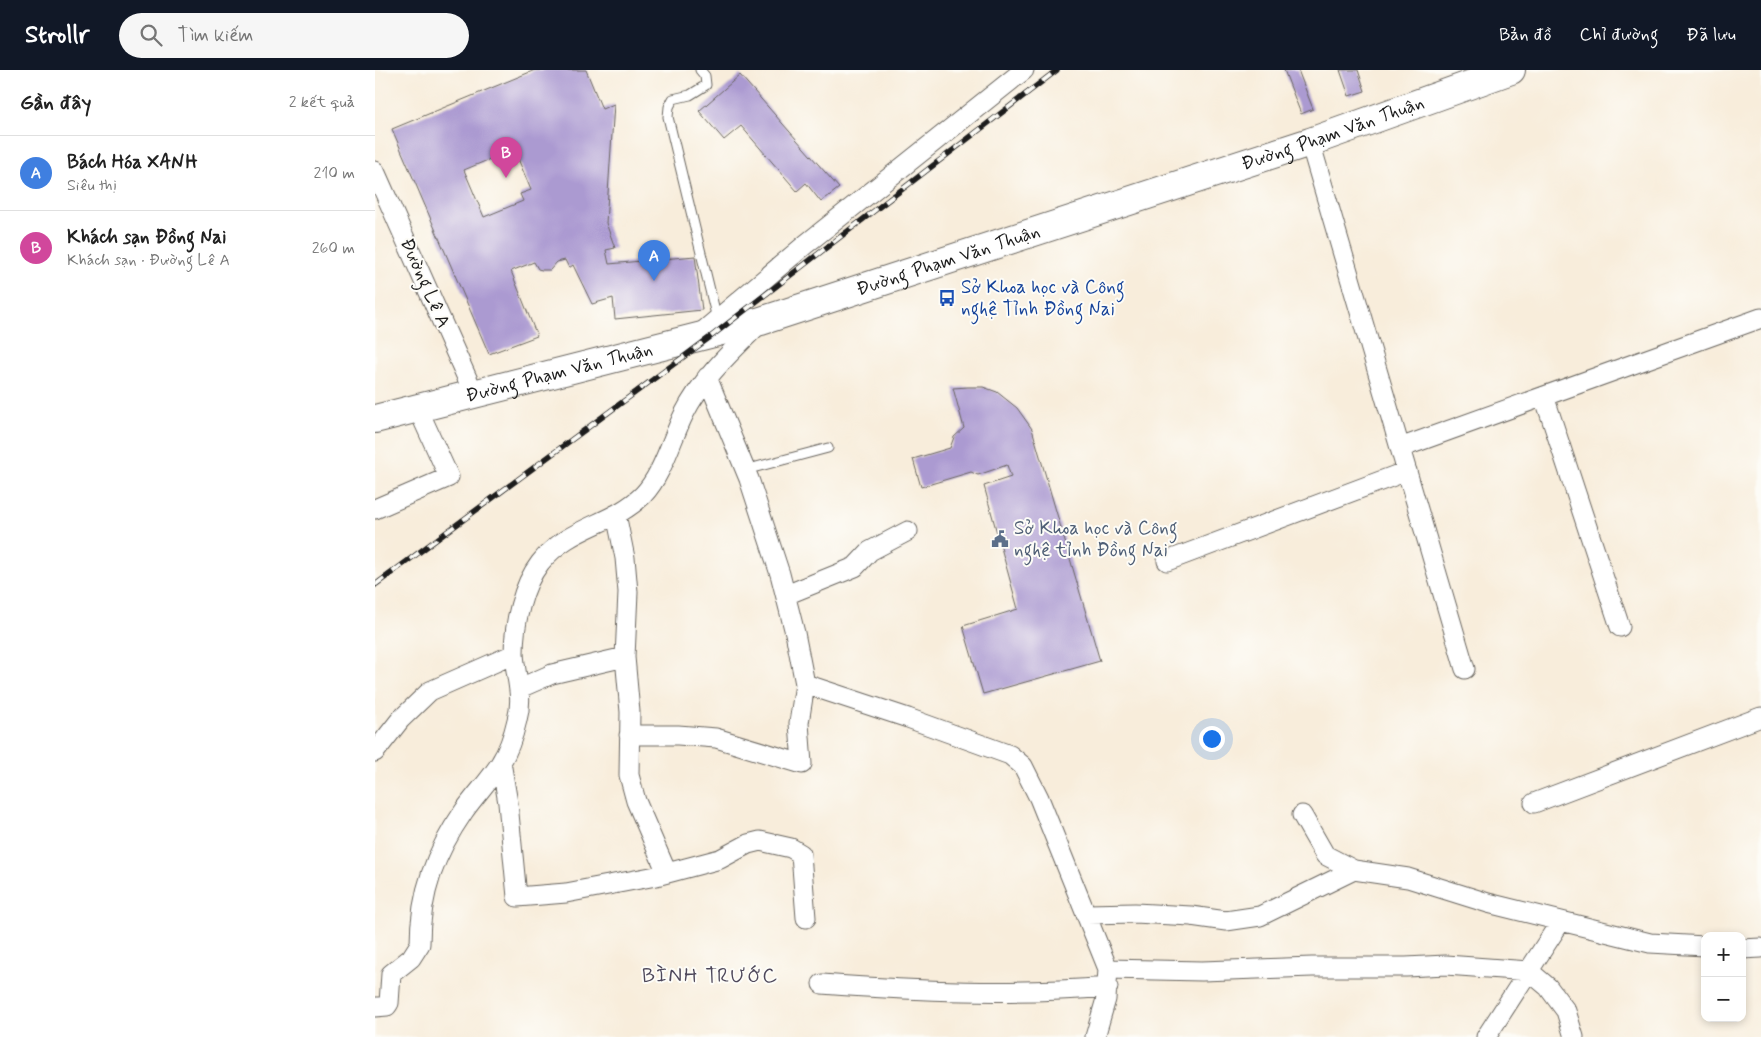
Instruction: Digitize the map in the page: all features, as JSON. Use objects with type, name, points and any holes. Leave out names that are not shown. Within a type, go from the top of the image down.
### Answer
[{"type":"main road","name":"Đường Phạm Văn Thuận","points":[[375,419],[475,396],[761,321],[1310,142],[1511,70]]},
{"type":"street","points":[[694,340],[807,244],[1017,72]]},
{"type":"street","points":[[1310,142],[1465,669]]},
{"type":"street","name":"Đường Lê A","points":[[375,171],[475,396]]},
{"type":"street","points":[[1400,448],[1761,318]]},
{"type":"street","points":[[375,1007],[387,1006],[389,1003],[391,974],[417,951],[420,944],[424,893],[436,862],[463,812],[501,762],[517,720],[520,688],[514,654],[516,626],[523,597],[540,563],[564,539],[615,514],[642,495],[652,482],[684,413],[707,377],[761,321]]},
{"type":"street","points":[[629,735],[678,735],[715,738],[801,764],[799,723],[805,684],[786,596],[745,470],[707,377]]},
{"type":"street","points":[[1545,396],[1620,626]]},
{"type":"street","points":[[375,509],[449,477],[418,409]]},
{"type":"street","points":[[1167,561],[1407,471]]},
{"type":"street","points":[[615,514],[625,558],[628,592],[625,657],[629,774],[632,790],[667,873]]},
{"type":"street","points":[[786,596],[855,567],[870,551],[908,531]]},
{"type":"street","points":[[375,752],[400,720],[429,691],[514,654]]},
{"type":"street","points":[[520,688],[551,674],[625,657]]},
{"type":"street","points":[[805,684],[908,718],[1010,755],[1023,766],[1039,798],[1087,914],[1108,978],[1095,1037]]},
{"type":"street","points":[[1534,802],[1761,716]]},
{"type":"street","points":[[501,762],[508,802],[517,897],[565,893],[667,873],[720,859],[748,844],[760,841],[791,848],[801,854],[806,918]]},
{"type":"street","points":[[1302,815],[1325,855],[1354,870],[1408,878],[1488,903],[1650,943],[1701,946]]},
{"type":"street","points":[[1087,914],[1135,912],[1191,916],[1226,921],[1260,916],[1354,870]]},
{"type":"street","points":[[1486,1037],[1561,921]]},
{"type":"street","points":[[1746,949],[1761,948]]},
{"type":"street","points":[[822,984],[904,990],[1044,992],[1108,978],[1202,971],[1446,965],[1529,971],[1548,987],[1566,1011],[1574,1037]]},
{"type":"lane","points":[[700,70],[705,76],[706,85],[690,95],[673,99],[669,107],[668,117],[717,319]]},
{"type":"lane","points":[[745,470],[828,448]]},
{"type":"building","points":[[535,70],[586,70],[602,109],[614,104],[606,223],[615,248],[606,250],[609,264],[695,256],[702,310],[615,319],[613,298],[592,304],[573,265],[569,268],[565,260],[557,262],[550,270],[542,270],[538,269],[534,262],[511,271],[537,336],[489,354],[392,129]],"holes":[[[514,149],[531,190],[520,194],[523,201],[484,217],[464,170]]]},
{"type":"building","points":[[1284,70],[1298,70],[1313,109],[1301,114]]},
{"type":"building","points":[[1340,70],[1358,70],[1365,91],[1349,96]]},
{"type":"building","points":[[740,75],[839,188],[821,202],[806,183],[797,191],[741,126],[724,140],[699,111]]},
{"type":"building","points":[[983,387],[997,392],[1017,408],[1032,429],[1100,661],[983,694],[963,626],[1018,609],[984,486],[1011,477],[1007,465],[978,475],[971,472],[921,487],[913,459],[950,448],[954,437],[964,428],[953,388]]},
{"type":"railway","points":[[375,585],[709,338],[1057,70]]},
{"type":"place","name":"Khách sạn Đồng Nai","points":[[506,178]]},
{"type":"place","name":"Bách Hóa XANH","points":[[654,281]]},
{"type":"place","name":"Sở Khoa học và Công nghệ Tỉnh Đồng Nai","points":[[947,298]]},
{"type":"place","name":"Sở Khoa học và Công nghệ tỉnh Đồng Nai","points":[[1000,539]]},
{"type":"district","name":"BÌNH TRƯỚC","points":[[710,976]]}]
